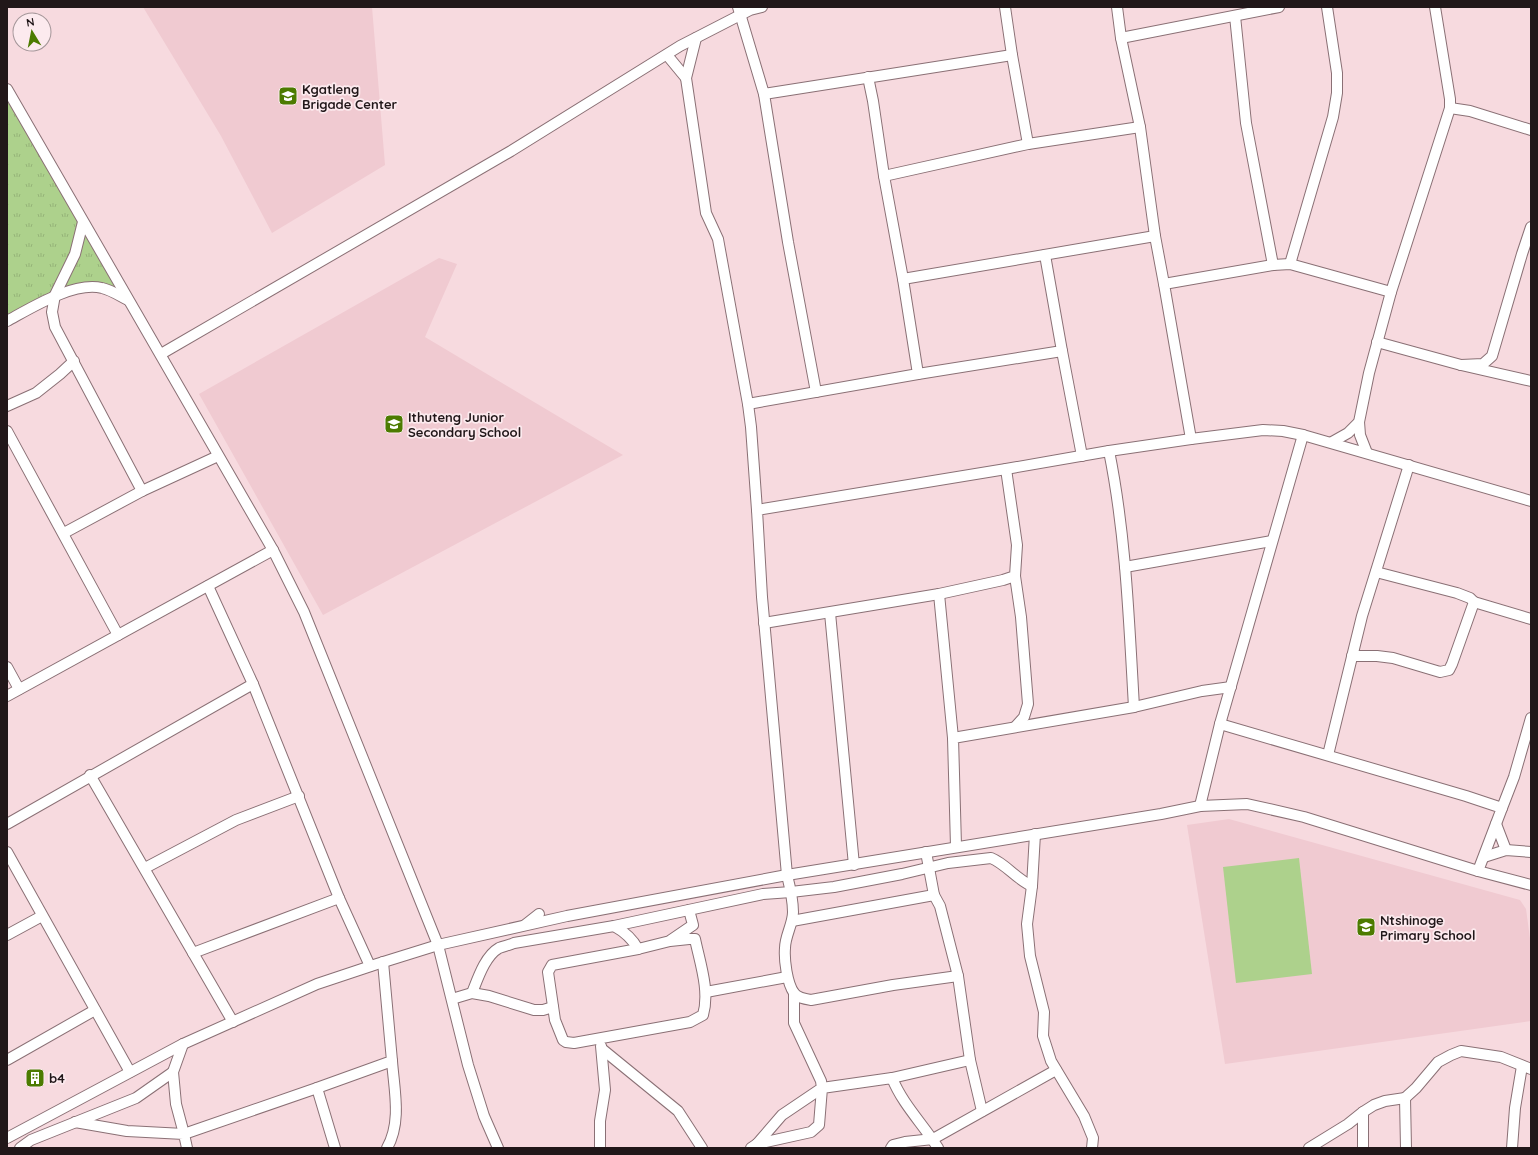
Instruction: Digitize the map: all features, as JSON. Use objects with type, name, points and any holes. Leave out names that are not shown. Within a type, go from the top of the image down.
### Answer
[{"type":"street","points":[[161,354],[511,151],[740,10],[750,10],[762,7]]},
{"type":"street","points":[[1005,7],[1028,144]]},
{"type":"street","points":[[1117,7],[1121,38],[1140,127],[1155,236],[1191,439]]},
{"type":"street","points":[[1121,38],[1280,7]]},
{"type":"street","points":[[1290,264],[1333,117],[1337,93],[1337,73],[1327,7]]},
{"type":"street","points":[[1367,454],[1360,434],[1359,422],[1369,373],[1391,292],[1450,108],[1450,98],[1435,7]]},
{"type":"street","points":[[740,10],[764,94],[788,242],[816,392]]},
{"type":"street","points":[[1235,16],[1246,123],[1273,264]]},
{"type":"street","points":[[696,38],[686,78],[706,213],[718,239],[751,427],[764,623],[787,875],[793,911],[792,921],[784,947],[787,977],[794,993],[794,1022],[821,1081],[822,1088],[819,1125],[816,1129],[811,1132],[754,1146]]},
{"type":"street","points":[[667,55],[686,78]]},
{"type":"street","points":[[764,94],[1012,55]]},
{"type":"street","points":[[868,77],[918,374]]},
{"type":"street","points":[[7,89],[273,550],[304,612],[438,945],[476,1093],[498,1148]]},
{"type":"street","points":[[1450,108],[1470,111],[1531,130]]},
{"type":"street","points":[[884,176],[1028,144],[1140,127]]},
{"type":"street","points":[[83,222],[75,254],[55,295],[52,312],[55,327],[142,491]]},
{"type":"street","points":[[1461,365],[1483,364],[1492,356],[1530,233]]},
{"type":"street","points":[[903,279],[1155,236]]},
{"type":"street","points":[[1045,255],[1082,456]]},
{"type":"street","points":[[1164,284],[1273,264],[1290,264],[1391,292]]},
{"type":"street","points":[[7,321],[55,295],[88,288],[102,288],[128,300]]},
{"type":"street","points":[[1377,342],[1461,365],[1531,381]]},
{"type":"street","points":[[748,404],[918,374],[1062,352]]},
{"type":"street","points":[[7,406],[36,393],[74,361]]},
{"type":"street","points":[[1332,442],[1348,433],[1359,422]]},
{"type":"street","points":[[757,510],[1109,451],[1262,430],[1283,431],[1332,442],[1367,454],[1531,501]]},
{"type":"street","points":[[7,431],[64,533],[118,635]]},
{"type":"street","points":[[1200,806],[1220,724],[1303,435]]},
{"type":"street","points":[[1109,451],[1118,494],[1125,567],[1134,706]]},
{"type":"street","points":[[64,533],[142,491],[218,456]]},
{"type":"street","points":[[1328,755],[1352,656],[1409,465]]},
{"type":"street","points":[[1006,469],[1017,545],[1015,576],[1021,617],[1028,704],[1024,717],[1015,727]]},
{"type":"street","points":[[1125,567],[1272,541]]},
{"type":"street","points":[[7,696],[273,550]]},
{"type":"street","points":[[1376,572],[1470,598],[1474,602],[1531,619]]},
{"type":"street","points":[[764,623],[939,594],[1015,576]]},
{"type":"street","points":[[208,586],[253,684],[339,898],[370,966]]},
{"type":"street","points":[[939,594],[953,738],[956,846]]},
{"type":"street","points":[[1352,656],[1388,658],[1440,672],[1449,670],[1474,602]]},
{"type":"street","points":[[830,612],[854,865]]},
{"type":"street","points":[[7,667],[19,689]]},
{"type":"street","points":[[7,824],[90,775],[253,684]]},
{"type":"street","points":[[953,738],[1134,706],[1202,691],[1231,687]]},
{"type":"street","points":[[1478,871],[1514,778],[1531,718]]},
{"type":"street","points":[[1220,724],[1466,796],[1502,808]]},
{"type":"street","points":[[90,775],[233,1022]]},
{"type":"street","points":[[145,868],[236,820],[299,796]]},
{"type":"street","points":[[7,1138],[183,1044],[317,984],[438,945],[567,916],[787,875],[854,865],[956,846],[1161,814],[1200,806],[1246,804],[1297,816],[1478,871],[1531,885]]},
{"type":"street","points":[[1496,824],[1506,850]]},
{"type":"street","points":[[1035,834],[1032,886],[1027,924],[1030,956],[1044,1012],[1043,1036],[1046,1049],[1056,1070],[1084,1116],[1094,1138],[1092,1148]]},
{"type":"street","points":[[1484,857],[1506,850],[1531,852]]},
{"type":"street","points":[[7,852],[130,1072]]},
{"type":"street","points":[[926,852],[934,895],[940,906],[958,976],[970,1060],[982,1111]]},
{"type":"street","points":[[472,993],[480,973],[489,958],[499,948],[514,943],[614,926],[762,894],[834,887],[948,863],[991,858],[997,860],[1024,882],[1032,886]]},
{"type":"street","points":[[792,921],[934,895]]},
{"type":"street","points":[[193,954],[339,898]]},
{"type":"street","points":[[689,910],[706,992],[706,1004],[703,1015],[690,1022],[599,1039],[574,1043],[563,1040],[555,1020],[553,1007],[548,972],[552,965],[638,949],[670,941],[695,939]]},
{"type":"street","points":[[523,927],[539,914]]},
{"type":"street","points":[[7,934],[42,916]]},
{"type":"street","points":[[670,941],[692,925]]},
{"type":"street","points":[[614,926],[626,933],[634,941],[638,949]]},
{"type":"street","points":[[383,962],[396,1120],[395,1132],[387,1148]]},
{"type":"street","points":[[794,993],[801,998],[811,1000],[886,986],[958,976]]},
{"type":"street","points":[[706,992],[787,977]]},
{"type":"street","points":[[452,999],[472,993],[489,996],[534,1010],[543,1010],[553,1007]]},
{"type":"street","points":[[7,1060],[95,1010]]},
{"type":"street","points":[[599,1039],[602,1049],[605,1090],[600,1121],[600,1148]]},
{"type":"street","points":[[183,1044],[173,1072],[176,1104],[187,1148]]},
{"type":"street","points":[[602,1049],[678,1110],[702,1148]]},
{"type":"street","points":[[1309,1148],[1348,1124],[1362,1112],[1374,1105],[1385,1101],[1405,1098],[1416,1088],[1438,1062],[1461,1051],[1501,1057],[1526,1067],[1515,1108],[1512,1148]]},
{"type":"street","points":[[754,1146],[782,1116],[799,1102],[822,1088],[892,1078],[970,1060]]},
{"type":"street","points":[[75,1122],[127,1131],[184,1134],[392,1061]]},
{"type":"street","points":[[891,1148],[893,1145],[905,1142],[933,1139],[1056,1070]]},
{"type":"street","points":[[20,1148],[31,1140],[136,1098],[173,1072]]},
{"type":"street","points":[[892,1078],[897,1091],[938,1148]]},
{"type":"street","points":[[317,1088],[335,1148]]},
{"type":"street","points":[[1405,1098],[1406,1148]]},
{"type":"street","points":[[1362,1112],[1363,1148]]},
{"type":"street","points":[[692,1148],[694,1137]]},
{"type":"shaded area","name":"Kgatleng Brigade Center","points":[[143,7],[372,7],[385,165],[272,233],[221,136]]},
{"type":"shaded area","name":"Ithuteng Junior Secondary School","points":[[439,258],[457,264],[425,337],[623,455],[323,615],[199,394]]},
{"type":"shaded area","name":"Ntshinoge Primary School","points":[[1229,819],[1520,900],[1526,909],[1531,946],[1531,1021],[1225,1064],[1187,825]]},
{"type":"green space","points":[[7,89],[128,300],[88,288],[7,321]]},
{"type":"green space","points":[[1299,858],[1312,974],[1236,983],[1223,867]]},
{"type":"place","name":"Kgatleng Brigade Center","points":[[288,96]]},
{"type":"place","name":"Ithuteng Junior Secondary School","points":[[394,424]]},
{"type":"place","name":"Ntshinoge Primary School","points":[[1366,927]]},
{"type":"place","name":"b4","points":[[35,1078]]}]
